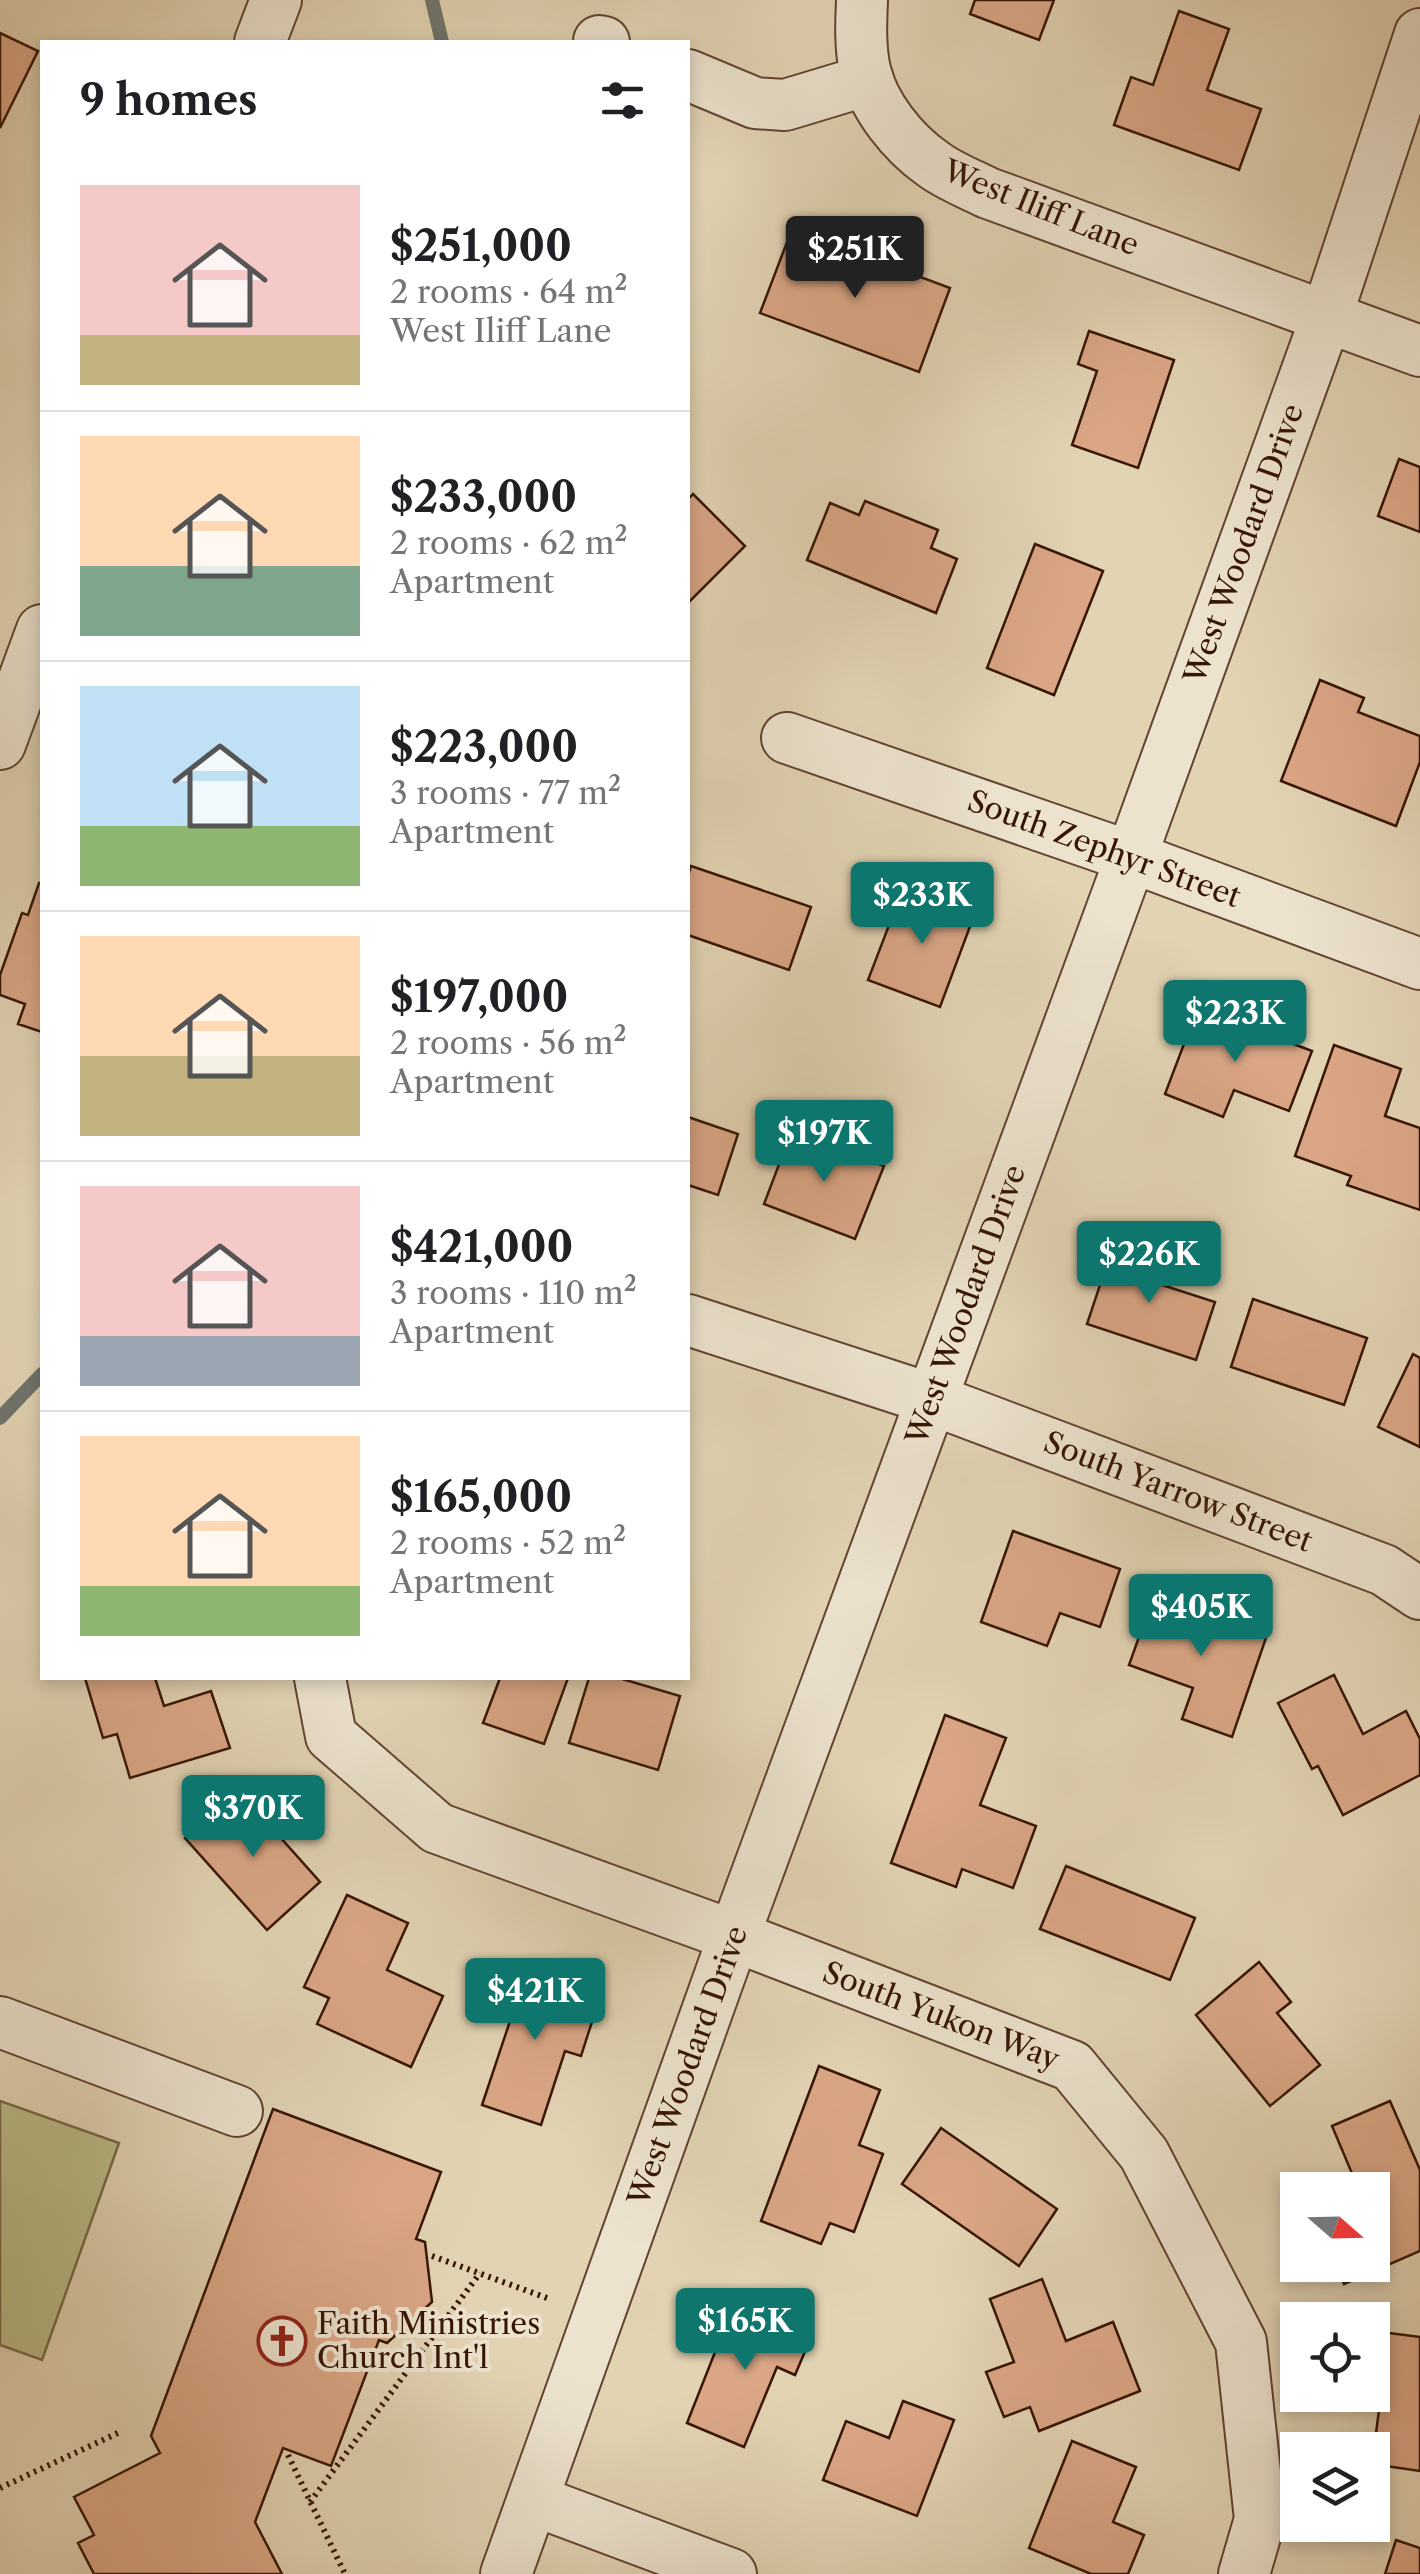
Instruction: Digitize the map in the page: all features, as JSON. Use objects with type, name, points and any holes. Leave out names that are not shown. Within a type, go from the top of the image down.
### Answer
[{"type":"street","points":[[261,40],[276,0]]},
{"type":"street","name":"West Iliff Lane","points":[[862,0],[863,56],[868,80],[902,136],[932,164],[988,193],[1420,351]]},
{"type":"street","name":"West Woodard Drive","points":[[506,2574],[734,1936],[1326,318],[1420,34]]},
{"type":"street","points":[[690,77],[755,103],[785,105],[868,80]]},
{"type":"street","points":[[0,744],[40,635]]},
{"type":"street","name":"South Zephyr Street","points":[[786,738],[1420,964]]},
{"type":"street","name":"South Yarrow Street","points":[[690,1321],[931,1399],[1384,1570],[1420,1594]]},
{"type":"street","name":"South Yukon Way","points":[[320,1680],[330,1736],[436,1828],[734,1936],[1072,2066],[1144,2154],[1241,2342],[1260,2520],[1244,2574]]},
{"type":"street","points":[[0,2022],[237,2111]]},
{"type":"street","points":[[532,2500],[731,2574]]},
{"type":"path","points":[[432,2256],[548,2298]]},
{"type":"path","points":[[310,2502],[480,2274]]},
{"type":"path","points":[[0,2488],[120,2432]]},
{"type":"path","points":[[288,2455],[344,2574]]},
{"type":"green space","points":[[0,2101],[119,2143],[42,2360],[0,2345]]},
{"type":"building","points":[[975,0],[1054,0],[1039,40],[970,14]]},
{"type":"building","points":[[1179,11],[1229,29],[1207,90],[1261,109],[1239,170],[1114,125],[1131,77],[1153,85]]},
{"type":"building","points":[[0,33],[38,51],[0,128]]},
{"type":"building","points":[[792,229],[950,288],[919,372],[760,313]]},
{"type":"building","points":[[1089,331],[1174,360],[1138,468],[1072,445],[1097,371],[1078,364]]},
{"type":"building","points":[[1399,459],[1420,467],[1420,532],[1378,516]]},
{"type":"building","points":[[693,494],[745,546],[690,601]]},
{"type":"building","points":[[865,501],[938,530],[931,548],[957,559],[936,613],[807,560],[830,503],[859,515]]},
{"type":"building","points":[[1035,544],[1103,571],[1054,695],[987,668]]},
{"type":"building","points":[[1320,680],[1364,698],[1358,712],[1420,736],[1420,762],[1396,826],[1281,781]]},
{"type":"building","points":[[691,866],[811,907],[789,970],[690,936]]},
{"type":"building","points":[[40,883],[40,1031],[18,1024],[25,1004],[0,995],[0,975],[22,913],[28,915]]},
{"type":"building","points":[[904,886],[975,913],[940,1007],[868,980]]},
{"type":"building","points":[[1198,1007],[1312,1051],[1289,1111],[1234,1090],[1223,1117],[1165,1094]]},
{"type":"building","points":[[1334,1045],[1401,1069],[1385,1116],[1420,1128],[1420,1210],[1347,1185],[1351,1176],[1295,1156]]},
{"type":"building","points":[[690,1118],[738,1134],[718,1195],[690,1186]]},
{"type":"building","points":[[792,1130],[884,1166],[855,1239],[764,1204]]},
{"type":"building","points":[[1113,1246],[1169,1265],[1162,1285],[1215,1302],[1196,1360],[1087,1324]]},
{"type":"building","points":[[1253,1299],[1367,1338],[1344,1405],[1231,1367]]},
{"type":"building","points":[[1413,1354],[1420,1358],[1420,1447],[1378,1427]]},
{"type":"building","points":[[1013,1531],[1120,1569],[1100,1627],[1060,1613],[1047,1646],[981,1622]]},
{"type":"building","points":[[1155,1592],[1268,1632],[1232,1737],[1182,1719],[1193,1688],[1129,1665]]},
{"type":"building","points":[[1334,1675],[1363,1734],[1406,1711],[1420,1739],[1420,1775],[1343,1815],[1318,1766],[1312,1769],[1278,1703]]},
{"type":"building","points":[[86,1680],[156,1680],[164,1706],[211,1691],[230,1748],[130,1778],[117,1734],[103,1738]]},
{"type":"building","points":[[499,1680],[567,1680],[544,1744],[483,1723]]},
{"type":"building","points":[[588,1680],[626,1680],[680,1696],[658,1770],[569,1743]]},
{"type":"building","points":[[945,1715],[1006,1738],[980,1805],[1036,1826],[1013,1888],[962,1869],[956,1887],[891,1863]]},
{"type":"building","points":[[238,1790],[320,1882],[267,1930],[185,1838]]},
{"type":"building","points":[[1066,1866],[1195,1918],[1170,1980],[1040,1929]]},
{"type":"building","points":[[347,1895],[408,1923],[387,1970],[443,1996],[411,2067],[317,2024],[329,1998],[304,1987]]},
{"type":"building","points":[[1259,1962],[1291,2002],[1277,2013],[1320,2065],[1270,2106],[1196,2015]]},
{"type":"building","points":[[504,1969],[599,2000],[581,2056],[565,2051],[541,2125],[482,2105],[512,2015],[491,2008]]},
{"type":"building","points":[[819,2066],[880,2090],[859,2145],[883,2154],[854,2232],[830,2223],[821,2244],[761,2221]]},
{"type":"building","points":[[1390,2101],[1420,2170],[1420,2251],[1390,2264],[1390,2172],[1351,2172],[1332,2126]]},
{"type":"building","name":"Faith Ministries Church Int'l","points":[[273,2109],[441,2172],[416,2239],[425,2242],[432,2302],[387,2343],[379,2340],[331,2466],[283,2448],[255,2522],[282,2574],[94,2574],[78,2543],[94,2535],[74,2497],[160,2453],[151,2436]]},
{"type":"building","points":[[941,2128],[1057,2209],[1019,2266],[902,2184]]},
{"type":"building","points":[[1042,2279],[1066,2341],[1113,2322],[1140,2391],[1039,2431],[1030,2407],[1004,2417],[986,2372],[1014,2362],[990,2299]]},
{"type":"building","points":[[734,2304],[812,2335],[795,2375],[777,2367],[744,2447],[687,2423]]},
{"type":"building","points":[[1390,2333],[1420,2337],[1420,2471],[1390,2467],[1390,2432],[1376,2432],[1379,2412],[1390,2412]]},
{"type":"building","points":[[903,2401],[954,2420],[917,2516],[823,2480],[846,2421],[889,2438]]},
{"type":"building","points":[[1072,2441],[1136,2467],[1113,2522],[1144,2535],[1128,2574],[1091,2574],[1029,2548]]},
{"type":"building","points":[[1396,2540],[1420,2548],[1420,2574],[1385,2574]]},
{"type":"waterway","points":[[432,0],[442,40]]},
{"type":"waterway","points":[[0,1418],[40,1376]]},
{"type":"place","name":"Faith Ministries Church Int'l","points":[[282,2341]]}]
